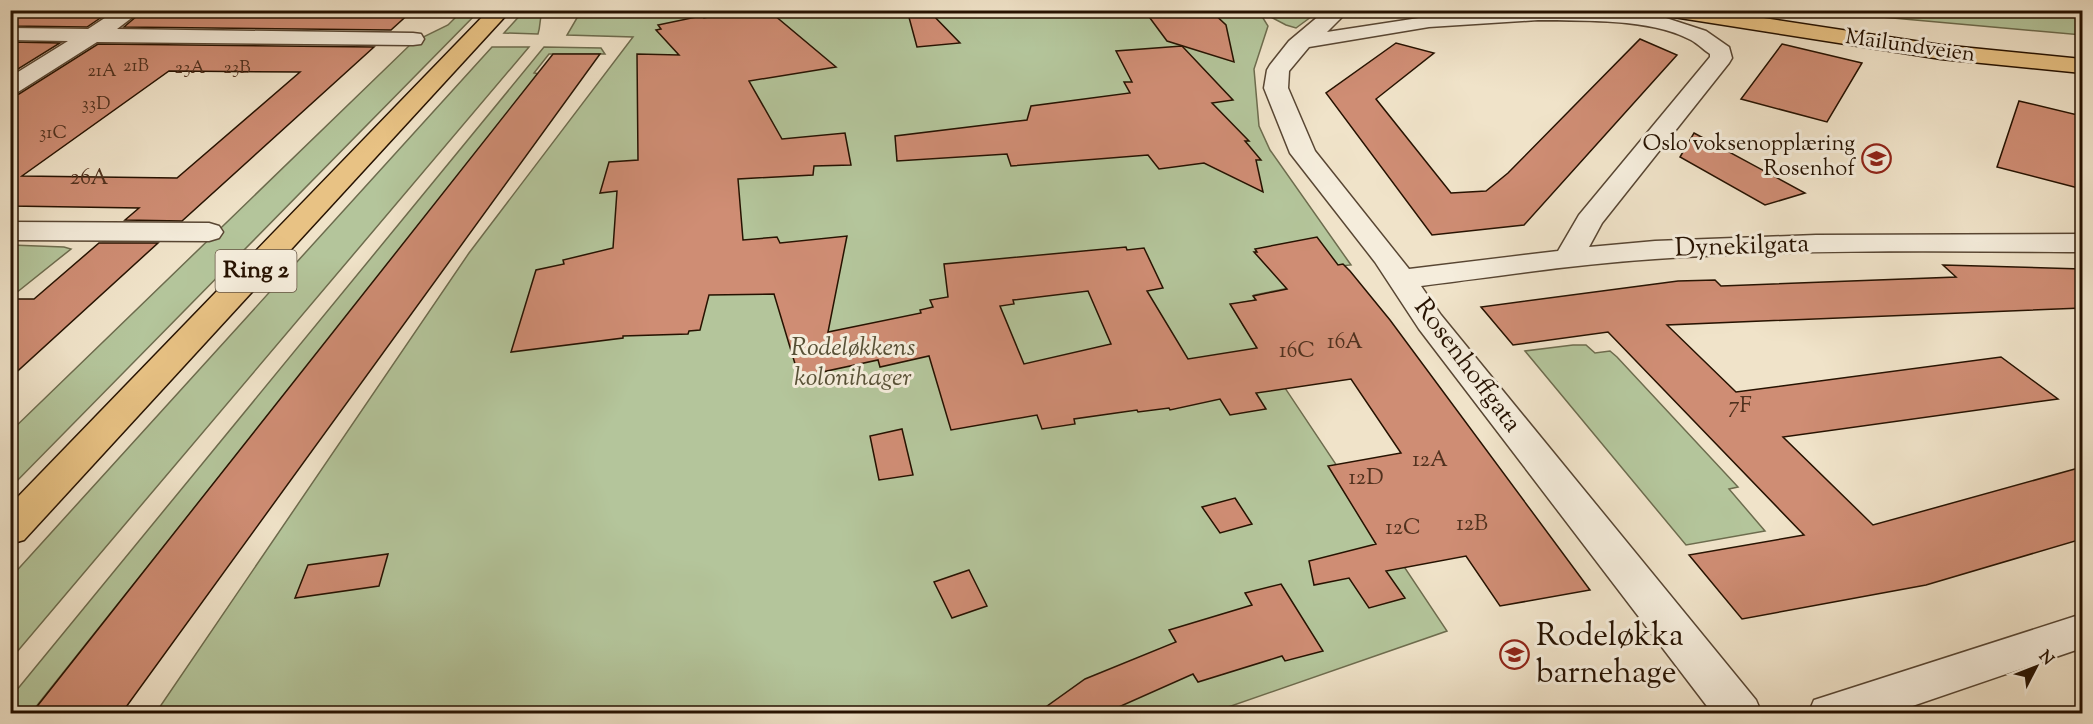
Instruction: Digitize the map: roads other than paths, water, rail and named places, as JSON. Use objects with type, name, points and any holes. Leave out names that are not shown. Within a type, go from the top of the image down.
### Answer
[{"type":"main road","name":"Ring 2","points":[[10,530],[501,10]]},
{"type":"main road","name":"Mailundveien","points":[[1667,10],[1919,49],[2082,66]]},
{"type":"main road","name":"Mailundveien","points":[[1722,10],[1936,42],[2082,57]]},
{"type":"street","points":[[10,87],[132,10]]},
{"type":"street","name":"Rosenhoffgata","points":[[1339,10],[1303,41],[1278,70],[1276,88],[1303,153],[1402,279],[1430,322],[1740,714]]},
{"type":"street","points":[[1303,41],[1428,21],[1547,13],[1618,17],[1682,27],[1715,44],[1721,51],[1721,58],[1589,221],[1569,258]]},
{"type":"street","points":[[10,34],[413,39]]},
{"type":"street","points":[[10,231],[209,232]]},
{"type":"street","name":"Dynekilgata","points":[[1402,279],[1569,258],[1655,250],[1859,242],[2082,243]]},
{"type":"street","points":[[1830,714],[2082,631]]},
{"type":"place","name":"Oslo voksenopplæring Rosenhof","points":[[1876,158]]},
{"type":"place","name":"Rodeløkka barnehage","points":[[1515,655]]},
{"type":"park label","name":"Rodeløkkens kolonihager","points":[[853,363]]}]
